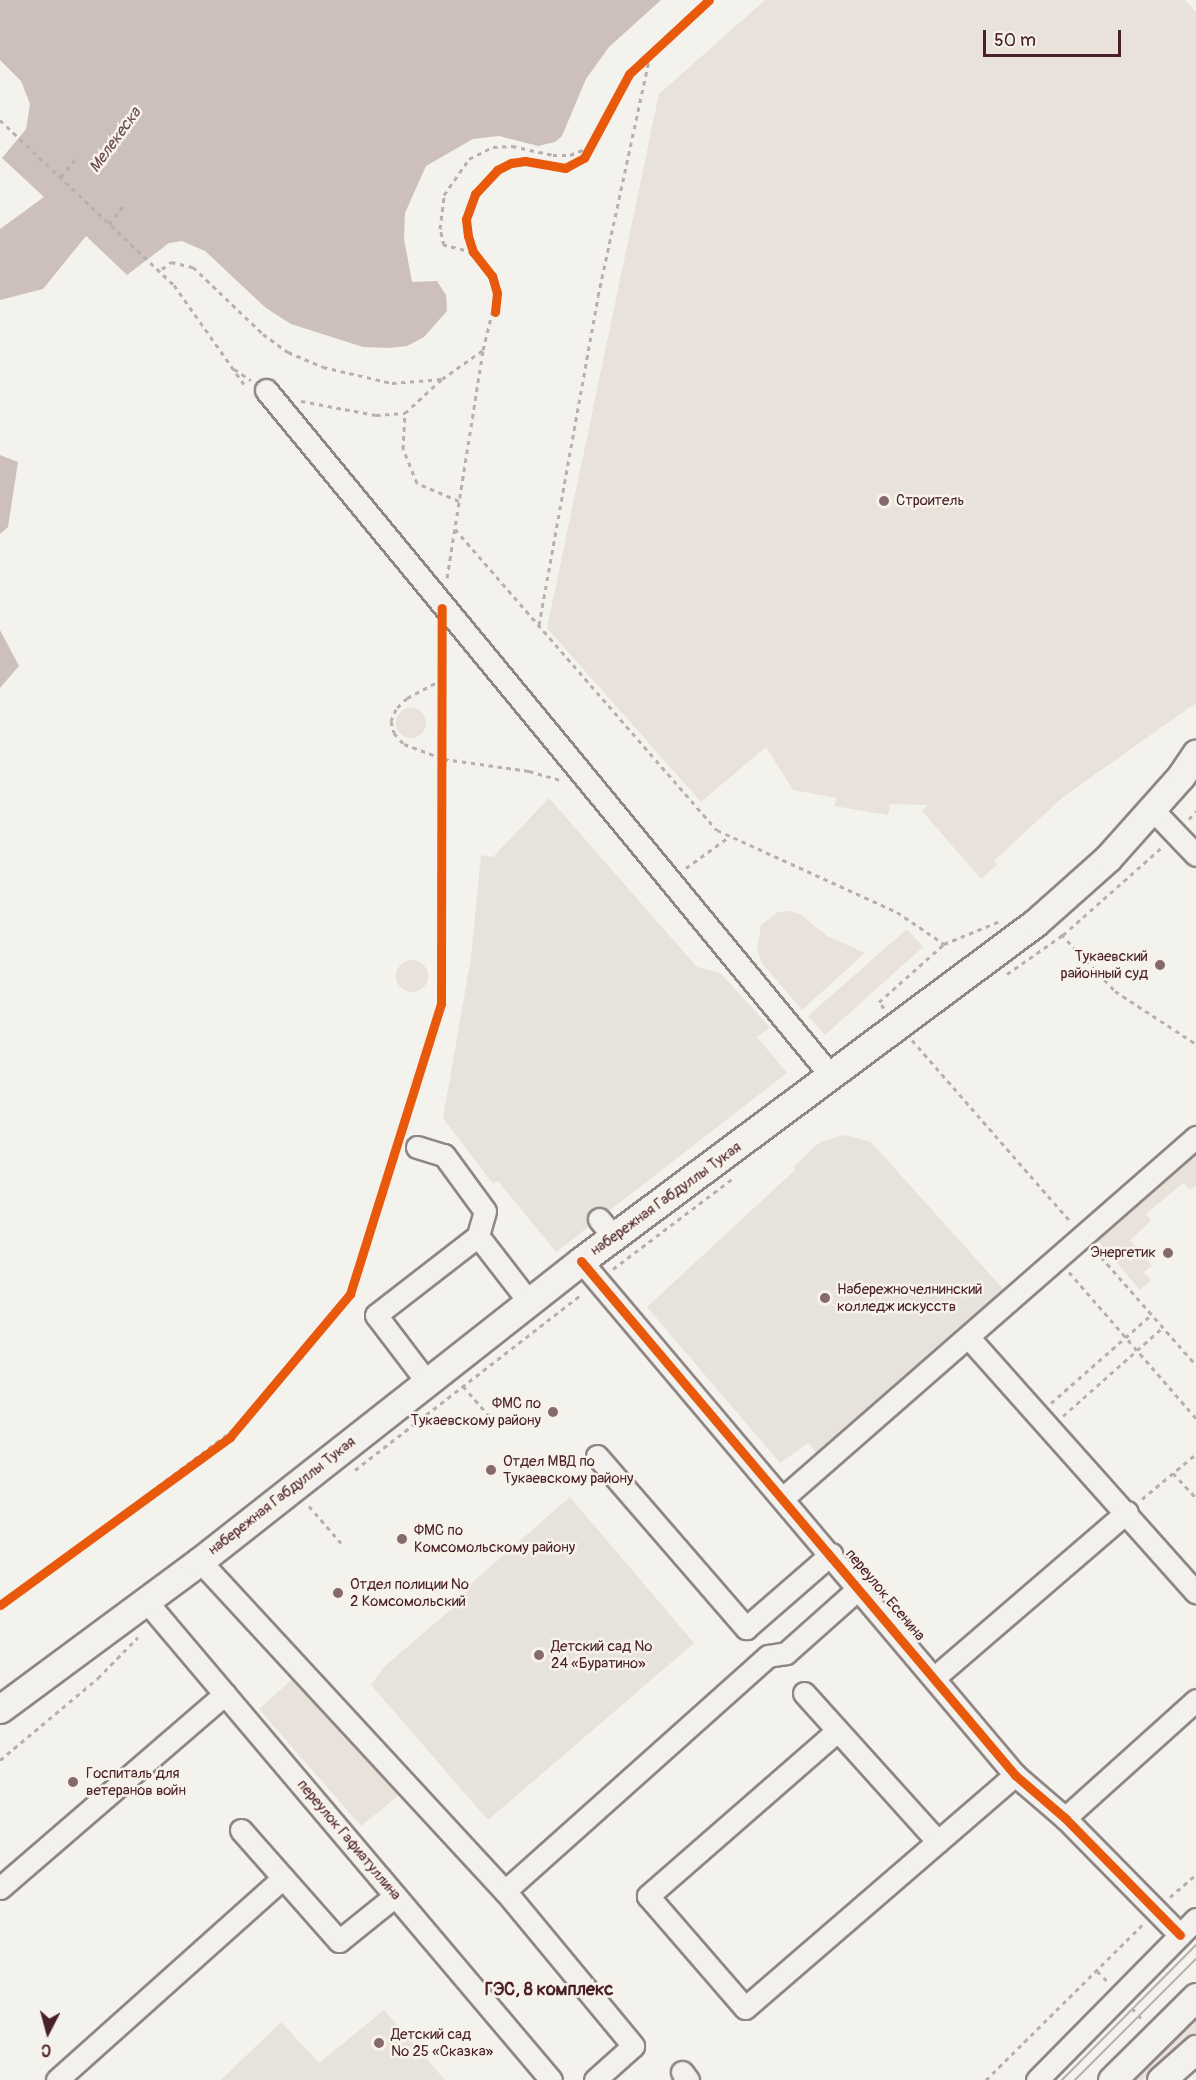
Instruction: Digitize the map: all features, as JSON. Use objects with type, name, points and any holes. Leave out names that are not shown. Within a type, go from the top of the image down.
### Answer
[{"type":"main road","name":"набережная Габдуллы Тукая","points":[[0,1709],[200,1561],[581,1262],[607,1228],[832,1077],[1035,923],[1108,858],[1153,810],[1196,754]]},
{"type":"main road","points":[[1112,2080],[1196,1997]]},
{"type":"main road","points":[[1161,2080],[1196,2049]]},
{"type":"street","points":[[266,390],[442,608],[832,1077]]},
{"type":"street","points":[[1153,810],[1196,855]]},
{"type":"street","points":[[783,1497],[969,1338],[1196,1137]]},
{"type":"street","points":[[417,1147],[444,1155],[485,1211],[478,1236],[376,1314],[427,1382]]},
{"type":"street","points":[[478,1236],[529,1302]]},
{"type":"street","name":"переулок Есенина","points":[[581,1262],[783,1497],[1016,1775],[1065,1818],[1180,1935]]},
{"type":"street","points":[[969,1338],[1127,1512],[1196,1593]]},
{"type":"street","points":[[597,1456],[746,1628],[831,1554]]},
{"type":"street","points":[[935,1677],[1127,1512]]},
{"type":"street","points":[[200,1561],[505,1891],[633,2046],[595,2080]]},
{"type":"street","points":[[505,1891],[768,1656],[786,1653],[860,1588]]},
{"type":"street","name":"переулок Гафиатуллина","points":[[146,1601],[551,2080]]},
{"type":"street","points":[[804,1693],[938,1842]]},
{"type":"street","points":[[0,1888],[225,1694]]},
{"type":"street","points":[[1065,1818],[1196,1700]]},
{"type":"street","points":[[837,1731],[648,1896],[746,2007],[1016,1775]]},
{"type":"street","points":[[241,1830],[339,1941],[395,1896]]},
{"type":"street","points":[[57,2080],[283,1878]]},
{"type":"street","points":[[1037,2080],[1196,1919]]},
{"type":"path","points":[[0,1605],[230,1437],[350,1294],[441,1004],[444,759],[442,608],[483,350],[497,293],[492,276],[473,252],[468,236],[469,208],[475,194],[497,170],[525,160],[565,168],[575,165],[589,147],[615,93],[650,54],[709,0]]},
{"type":"path","points":[[539,625],[598,296],[650,54]]},
{"type":"path","points":[[0,120],[174,285]]},
{"type":"path","points":[[473,252],[444,245],[440,229],[444,195],[469,159],[493,147],[512,146],[570,155],[589,147]]},
{"type":"path","points":[[60,178],[75,160]]},
{"type":"path","points":[[109,224],[123,206]]},
{"type":"path","points":[[162,269],[171,262],[193,267],[263,333],[288,352],[323,367],[392,383],[442,379]]},
{"type":"path","points":[[300,400],[376,415],[405,413],[442,379],[483,350]]},
{"type":"path","points":[[232,368],[266,390]]},
{"type":"path","points":[[405,413],[403,449],[417,483],[459,501]]},
{"type":"path","points":[[454,529],[717,830],[897,912],[944,944]]},
{"type":"path","points":[[443,679],[407,698],[391,721],[394,733],[404,744],[444,759],[529,771],[567,782]]},
{"type":"path","points":[[1196,1044],[1115,991],[1063,935],[1035,923],[995,920],[944,944],[879,1002],[1196,1365]]},
{"type":"path","points":[[1058,1260],[1196,1418]]},
{"type":"path","points":[[1044,1421],[1125,1338],[1151,1315]]},
{"type":"path","points":[[1044,1421],[1137,1351],[1162,1328]]},
{"type":"path","points":[[463,1386],[490,1416]]},
{"type":"path","points":[[1127,1512],[1196,1454]]},
{"type":"path","points":[[1173,1473],[1196,1498]]},
{"type":"path","points":[[309,1506],[341,1543]]},
{"type":"path","points":[[986,2080],[1156,1910],[1196,1874]]},
{"type":"path","points":[[1126,2001],[1146,2022]]},
{"type":"shaded area","name":"Строитель","points":[[765,0],[1185,0],[1196,12],[1196,703],[1063,797],[994,861],[997,865],[981,879],[922,811],[928,805],[890,804],[888,815],[834,806],[837,798],[793,790],[766,747],[701,802],[547,628],[659,94]]},
{"type":"shaded area","points":[[411,708],[422,712],[426,723],[422,734],[411,738],[400,734],[396,723],[400,712]]},
{"type":"shaded area","points":[[549,798],[697,967],[720,973],[770,1027],[757,1037],[787,1073],[556,1252],[498,1181],[493,1184],[443,1118],[471,958],[481,855],[493,857]]},
{"type":"shaded area","points":[[788,911],[800,914],[827,936],[865,953],[802,1010],[762,963],[757,950],[761,925],[778,912]]},
{"type":"shaded area","points":[[907,929],[923,947],[825,1035],[808,1016]]},
{"type":"shaded area","points":[[412,960],[424,964],[428,976],[424,988],[412,992],[400,988],[396,976],[400,964]]},
{"type":"shaded area","name":"Набережночелнинский колледж искусств","points":[[844,1135],[871,1142],[1004,1290],[818,1455],[808,1443],[780,1463],[647,1307],[795,1170],[793,1167],[820,1142]]},
{"type":"shaded area","points":[[1196,1153],[1196,1185],[1190,1190],[1183,1183],[1146,1214],[1151,1221],[1130,1240],[1152,1266],[1144,1272],[1151,1280],[1140,1290],[1097,1240]]},
{"type":"shaded area","name":"Детский сад № 24 «Буратино»","points":[[570,1497],[694,1643],[488,1820],[371,1685],[384,1667],[463,1599],[465,1589]]},
{"type":"shaded area","points":[[297,1675],[402,1793],[361,1826],[259,1709]]},
{"type":"shaded area","name":"Детский сад № 25 «Сказка»","points":[[384,2010],[445,2080],[221,2080],[281,2022],[319,2063]]},
{"type":"shaded area","points":[[1196,2015],[1196,2032],[1142,2080],[1131,2080]]},
{"type":"water","name":"Мелекеска","points":[[0,0],[661,0],[609,47],[586,79],[562,136],[555,142],[538,146],[499,136],[473,139],[426,166],[405,213],[404,239],[412,282],[437,281],[446,295],[447,311],[424,337],[407,346],[389,348],[363,347],[291,324],[266,308],[205,251],[182,241],[169,243],[127,275],[86,236],[43,289],[0,300],[0,229],[44,197],[2,158],[26,129],[30,104],[21,81],[0,60]]},
{"type":"water","points":[[0,455],[18,462],[8,527],[0,534]]},
{"type":"water","points":[[0,630],[19,666],[0,688]]},
{"type":"tram line","points":[[1062,2080],[1196,1945]]},
{"type":"tram line","points":[[1075,2080],[1196,1959]]},
{"type":"cycle path","points":[[495,312],[497,293],[492,276],[473,252],[468,236],[466,219],[475,194],[497,170],[511,163],[525,161],[565,168],[584,158],[629,74],[709,0]]},
{"type":"cycle path","points":[[0,1605],[230,1437],[350,1294],[441,1004],[442,608]]},
{"type":"cycle path","points":[[581,1261],[1015,1775],[1065,1818],[1180,1935]]},
{"type":"place","name":"Строитель","points":[[884,501]]},
{"type":"place","name":"Тукаевский районный суд","points":[[1160,965]]},
{"type":"place","name":"Энергетик","points":[[1168,1253]]},
{"type":"place","name":"Набережночелнинский колледж искусств","points":[[825,1298]]},
{"type":"place","name":"ФМС по Тукаевскому району","points":[[553,1412]]},
{"type":"place","name":"Отдел МВД по Тукаевскому району","points":[[491,1470]]},
{"type":"place","name":"ФМС по Комсомольскому району","points":[[402,1539]]},
{"type":"place","name":"Отдел полиции № 2 Комсомольский","points":[[338,1593]]},
{"type":"place","name":"Детский сад № 24 «Буратино»","points":[[539,1655]]},
{"type":"place","name":"Госпиталь для ветеранов войн","points":[[73,1782]]},
{"type":"place","name":"Детский сад № 25 «Сказка»","points":[[379,2043]]},
{"type":"district","name":"ГЭС, 8 комплекс","points":[[549,1990]]}]
